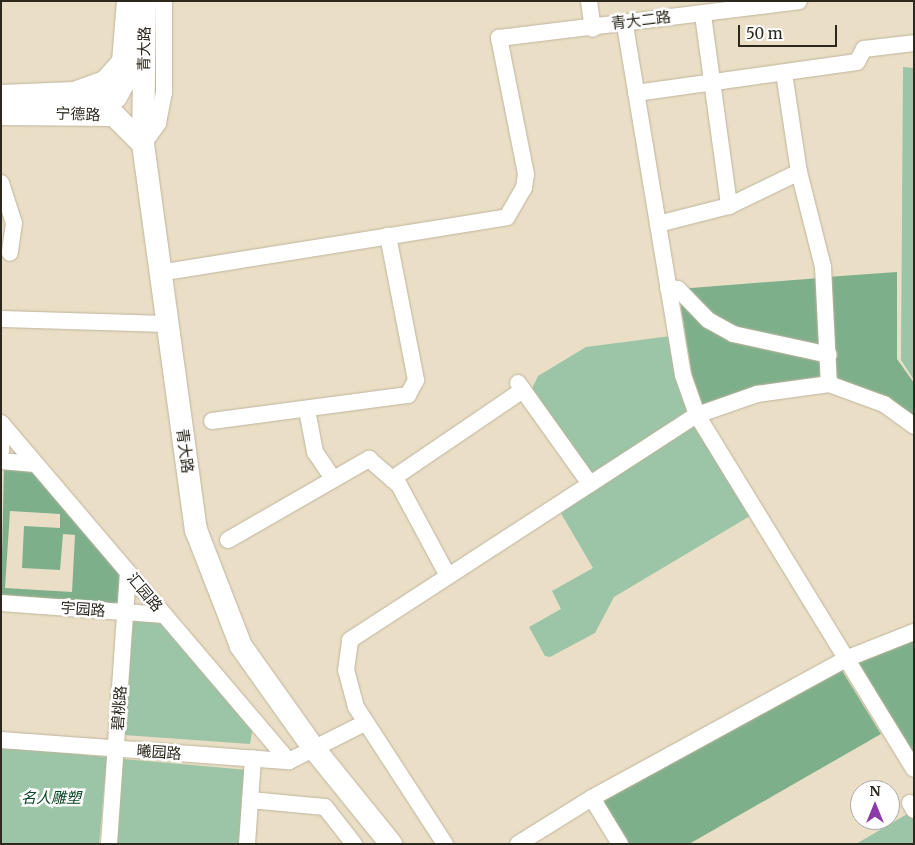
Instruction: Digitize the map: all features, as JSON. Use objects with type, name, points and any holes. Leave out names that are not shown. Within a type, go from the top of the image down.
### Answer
[{"type":"street","points":[[1,96],[74,93],[106,82],[123,62],[128,1]]},
{"type":"street","name":"青大路","points":[[145,1],[143,144],[159,273],[196,530],[240,646],[315,750],[391,844]]},
{"type":"street","points":[[143,144],[158,123],[164,93],[164,1]]},
{"type":"street","points":[[589,1],[593,28]]},
{"type":"street","name":"青大二路","points":[[593,28],[783,1]]},
{"type":"street","points":[[159,273],[507,217],[524,188],[526,174],[498,38],[626,25],[799,1]]},
{"type":"street","points":[[703,15],[730,206]]},
{"type":"street","points":[[626,25],[683,375],[697,415],[848,658],[914,769]]},
{"type":"street","points":[[71,112],[116,97],[137,64],[144,40]]},
{"type":"street","points":[[636,93],[858,62],[864,49],[914,43]]},
{"type":"street","points":[[784,73],[799,172],[823,267],[829,384]]},
{"type":"street","name":"宁德路","points":[[1,114],[71,112],[114,115],[143,144]]},
{"type":"street","points":[[658,224],[730,206],[799,172]]},
{"type":"street","points":[[1,183],[14,224],[10,253]]},
{"type":"street","points":[[212,421],[408,395],[416,380],[388,236]]},
{"type":"street","points":[[668,288],[678,289],[708,320],[733,334],[829,355]]},
{"type":"street","points":[[1,319],[167,324]]},
{"type":"street","points":[[445,844],[365,724],[346,670],[350,640],[697,415],[757,394],[829,384],[884,404],[914,426]]},
{"type":"street","points":[[392,479],[520,386],[590,484]]},
{"type":"street","points":[[306,410],[314,452],[333,479]]},
{"type":"street","points":[[1,451],[2,424]]},
{"type":"street","name":"汇园路","points":[[2,424],[288,761]]},
{"type":"street","points":[[228,540],[369,459],[392,479],[448,576]]},
{"type":"street","points":[[1,461],[35,464]]},
{"type":"street","name":"碧桃路","points":[[109,844],[128,573]]},
{"type":"street","name":"宇园路","points":[[1,603],[165,616]]},
{"type":"street","points":[[518,844],[592,798],[848,658],[914,632]]},
{"type":"street","name":"曦园路","points":[[1,740],[116,750],[288,761],[315,750],[365,724]]},
{"type":"street","points":[[247,844],[253,758]]},
{"type":"street","points":[[592,798],[620,844]]},
{"type":"street","points":[[250,800],[325,807],[354,844]]},
{"type":"green space","points":[[903,67],[914,68],[914,380],[901,360]]},
{"type":"green space","points":[[897,272],[897,359],[914,383],[914,420],[833,381],[827,277]]},
{"type":"green space","points":[[820,278],[824,379],[703,406],[692,375],[678,289]]},
{"type":"green space","points":[[671,336],[691,412],[591,477],[530,393],[538,376],[586,347]]},
{"type":"green space","points":[[696,420],[755,513],[614,597],[595,633],[550,657],[545,656],[529,627],[561,609],[552,591],[593,568],[559,510]]},
{"type":"green space","points":[[4,465],[33,468],[124,574],[121,608],[1,599]],"holes":[[[10,511],[60,514],[60,528],[24,526],[22,568],[60,570],[63,534],[75,535],[72,592],[5,588]]]},
{"type":"green space","points":[[132,619],[162,620],[253,727],[250,744],[124,735]]},
{"type":"green space","points":[[914,637],[914,756],[857,660]]},
{"type":"green space","points":[[841,669],[881,734],[689,844],[627,844],[600,801]]},
{"type":"green space","name":"名人雕塑","points":[[1,747],[107,757],[99,844],[1,844]]},
{"type":"green space","points":[[123,759],[246,770],[239,844],[116,844]]},
{"type":"green space","points":[[914,810],[914,844],[856,844],[880,830],[900,830],[900,818]]}]
